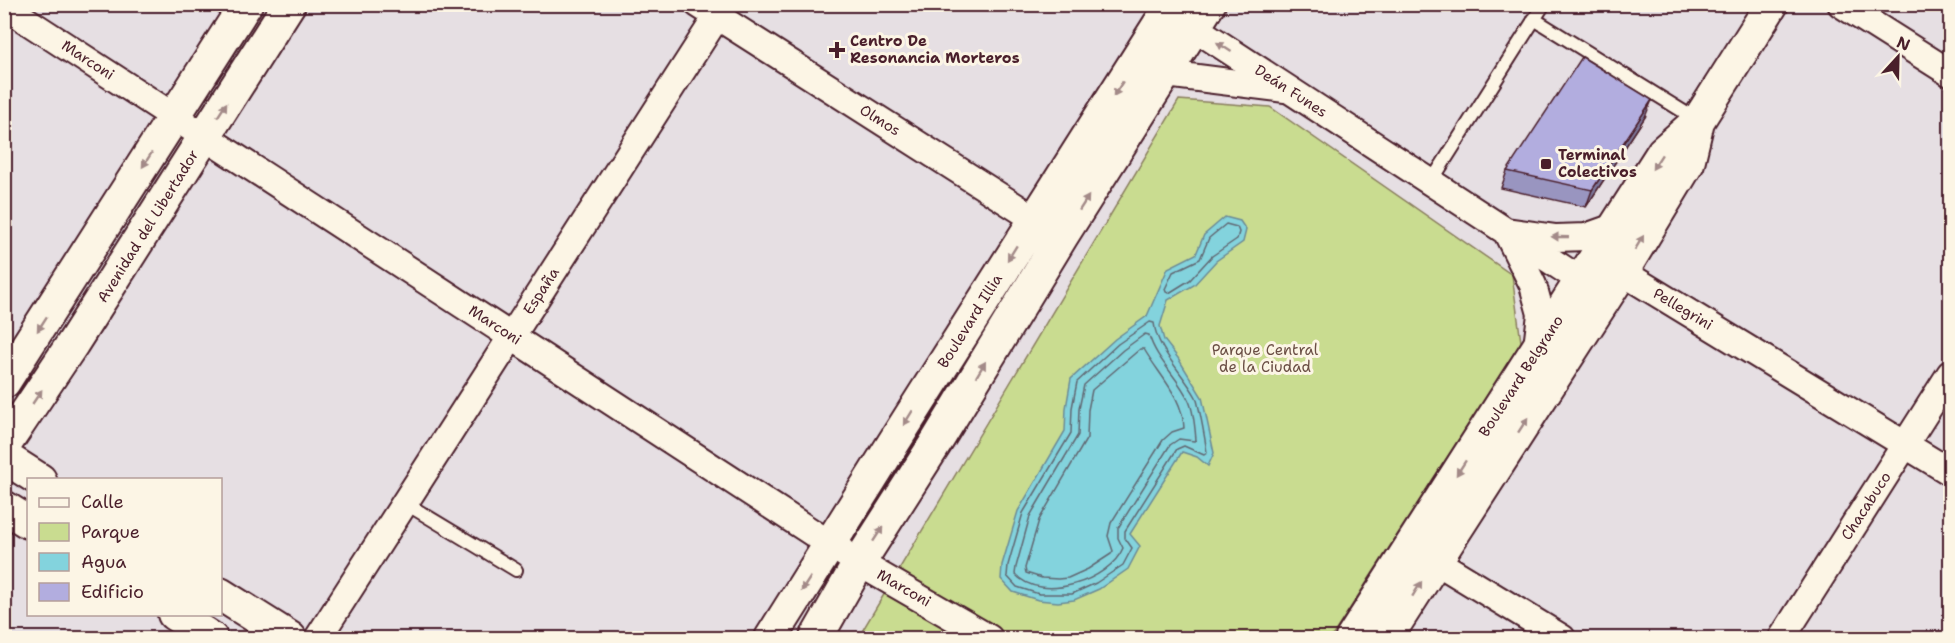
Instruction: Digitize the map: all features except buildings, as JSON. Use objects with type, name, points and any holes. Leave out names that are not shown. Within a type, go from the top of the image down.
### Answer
[{"type":"street","points":[[4,382],[246,4]]},
{"type":"street","name":"Avenidad del Libertador","points":[[4,446],[73,343],[289,4]]},
{"type":"street","name":"Boulevard Belgrano","points":[[1386,639],[1423,553],[1537,351],[1664,152],[1698,121],[1772,4]]},
{"type":"street","points":[[1841,4],[1950,73]]},
{"type":"street","name":"Marconi","points":[[4,6],[859,563],[989,639]]},
{"type":"street","name":"Deán Funes","points":[[1170,7],[1202,16],[1291,90],[1422,177]]},
{"type":"street","name":"Boulevard Illia","points":[[771,639],[1170,7]]},
{"type":"street","name":"Olmos","points":[[714,9],[1062,236]]},
{"type":"street","name":"España","points":[[318,639],[512,336],[714,9]]},
{"type":"street","points":[[816,639],[859,563],[1202,16]]},
{"type":"street","points":[[1138,57],[1166,74],[1291,90]]},
{"type":"street","name":"Boulevard Belgrano","points":[[1352,639],[1423,553],[1622,272],[1688,163],[1698,121]]},
{"type":"street","points":[[1422,177],[1582,281],[1622,272]]},
{"type":"street","points":[[1506,231],[1556,238],[1586,237],[1617,226]]},
{"type":"street","points":[[1506,231],[1533,285],[1541,314],[1537,351]]},
{"type":"street","name":"Pellegrini","points":[[1622,272],[1950,472]]},
{"type":"street","name":"Chacabuco","points":[[1782,639],[1950,374]]},
{"type":"street","points":[[4,457],[37,478]]},
{"type":"street","points":[[4,507],[27,521]]},
{"type":"street","points":[[1423,553],[1562,639]]},
{"type":"street","points":[[222,595],[290,639]]},
{"type":"street","points":[[176,616],[211,639]]},
{"type":"lane","points":[[1422,177],[1544,4]]},
{"type":"lane","points":[[1534,19],[1698,121]]},
{"type":"lane","points":[[405,503],[516,570]]},
{"type":"green space","name":"Parque Central de la Ciudad","points":[[1179,100],[1270,107],[1512,275],[1521,342],[1331,638],[858,638]]},
{"type":"water","points":[[1225,217],[1240,221],[1246,230],[1243,242],[1216,261],[1194,285],[1168,300],[1160,326],[1164,340],[1202,397],[1214,453],[1208,466],[1197,457],[1182,452],[1130,534],[1140,546],[1128,569],[1099,589],[1074,600],[1058,602],[1038,600],[1013,592],[1001,579],[1002,565],[1018,511],[1065,431],[1071,379],[1115,339],[1147,316],[1168,268],[1196,254],[1204,235]]},
{"type":"place","name":"Centro De Resonancia Morteros","points":[[837,50]]},
{"type":"place","name":"Terminal Colectivos","points":[[1546,164]]}]
